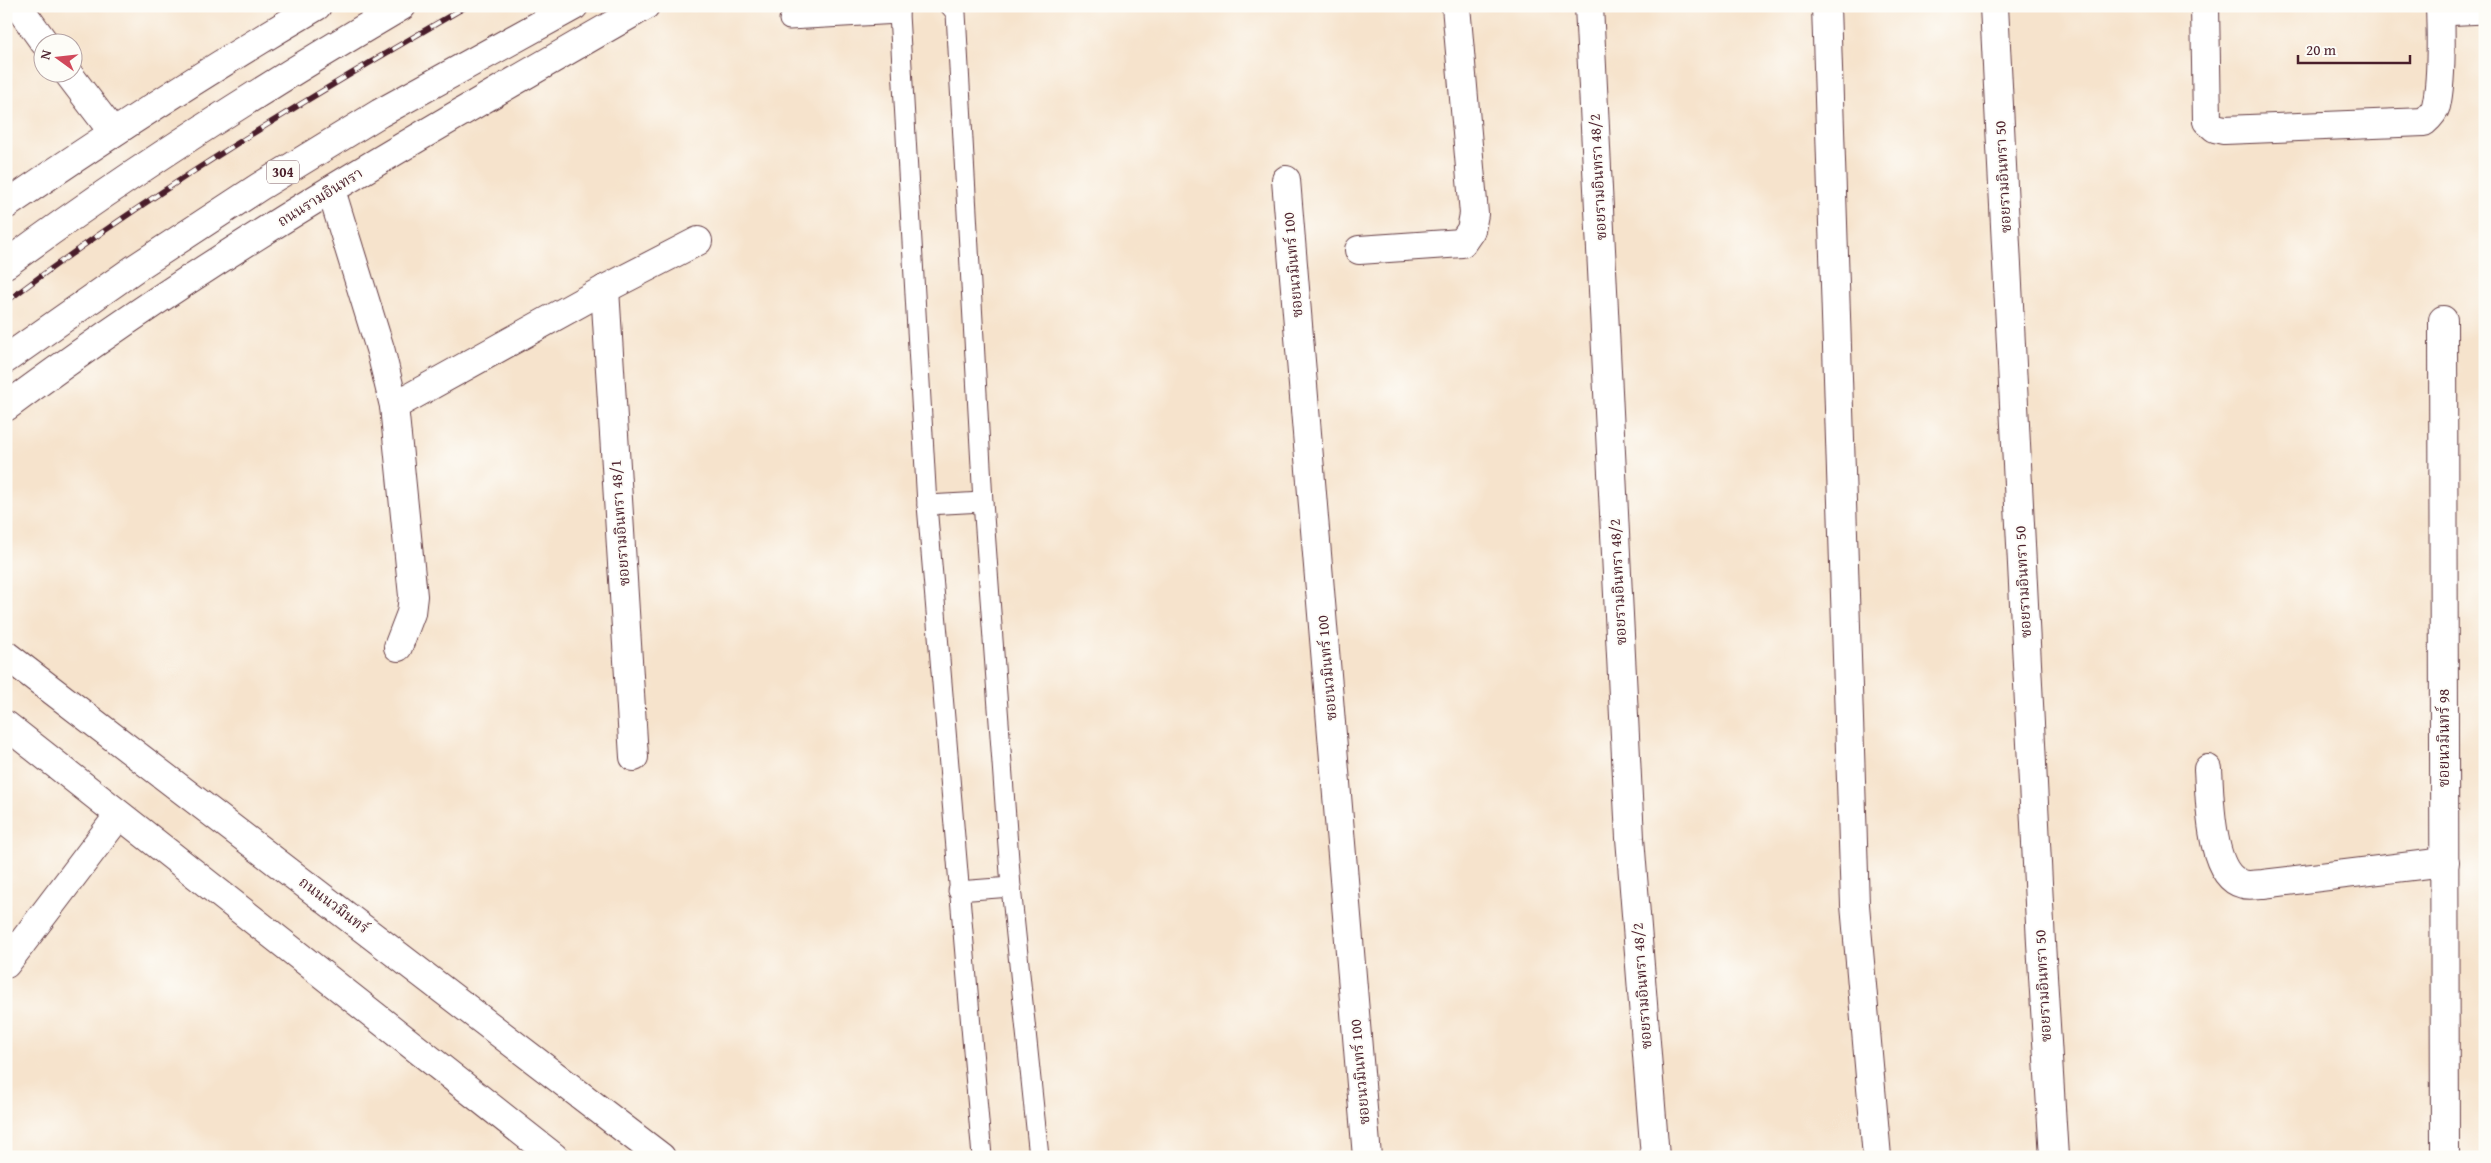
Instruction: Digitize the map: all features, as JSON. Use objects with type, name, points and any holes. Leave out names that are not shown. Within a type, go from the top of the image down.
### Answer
[{"type":"street","points":[[18,6],[37,32]]},
{"type":"street","points":[[6,205],[112,131],[217,65],[317,6]]},
{"type":"street","points":[[6,264],[151,161],[302,64],[402,6]]},
{"type":"street","name":"304","points":[[6,359],[137,267],[259,187],[380,113],[574,6]]},
{"type":"street","name":"ถนนรามอินทรา","points":[[6,407],[78,353],[177,285],[460,112],[646,6]]},
{"type":"street","points":[[1359,250],[1462,242],[1471,230],[1474,214],[1456,6]]},
{"type":"street","name":"ซอยรามอินทรา 48/2","points":[[1589,6],[1630,838],[1655,1157]]},
{"type":"street","points":[[1826,6],[1855,906],[1876,1157]]},
{"type":"street","name":"ซอยรามอินทรา 50","points":[[1994,6],[2041,943],[2054,1157]]},
{"type":"street","points":[[2205,6],[2207,121],[2215,128],[2224,130],[2424,122],[2431,116],[2436,107],[2440,11]]},
{"type":"street","points":[[75,82],[112,131]]},
{"type":"street","name":"ซอยนวมินทร์ 100","points":[[1286,180],[1368,1157]]},
{"type":"street","points":[[330,190],[381,352],[394,406],[413,596],[411,613],[398,647]]},
{"type":"street","points":[[394,406],[606,289],[698,241]]},
{"type":"street","name":"ซอยรามอินทรา 48/1","points":[[606,289],[634,757]]},
{"type":"street","name":"ซอยนวมินทร์ 98","points":[[2443,320],[2445,1157]]},
{"type":"street","name":"ถนนนวมินทร์","points":[[6,655],[661,1157]]},
{"type":"street","points":[[6,725],[554,1157]]},
{"type":"street","points":[[2208,770],[2214,840],[2220,859],[2229,876],[2243,884],[2263,884],[2445,862]]},
{"type":"street","points":[[6,964],[119,815]]},
{"type":"lane","points":[[950,6],[956,13],[983,502],[1011,887],[1039,1157]]},
{"type":"lane","points":[[789,20],[900,10],[927,505],[958,891],[982,1157]]},
{"type":"lane","points":[[2440,11],[2485,14]]},
{"type":"lane","points":[[927,505],[983,502]]},
{"type":"lane","points":[[958,891],[1011,887]]},
{"type":"railway","points":[[6,302],[61,261],[174,184],[349,75],[467,6]]}]
